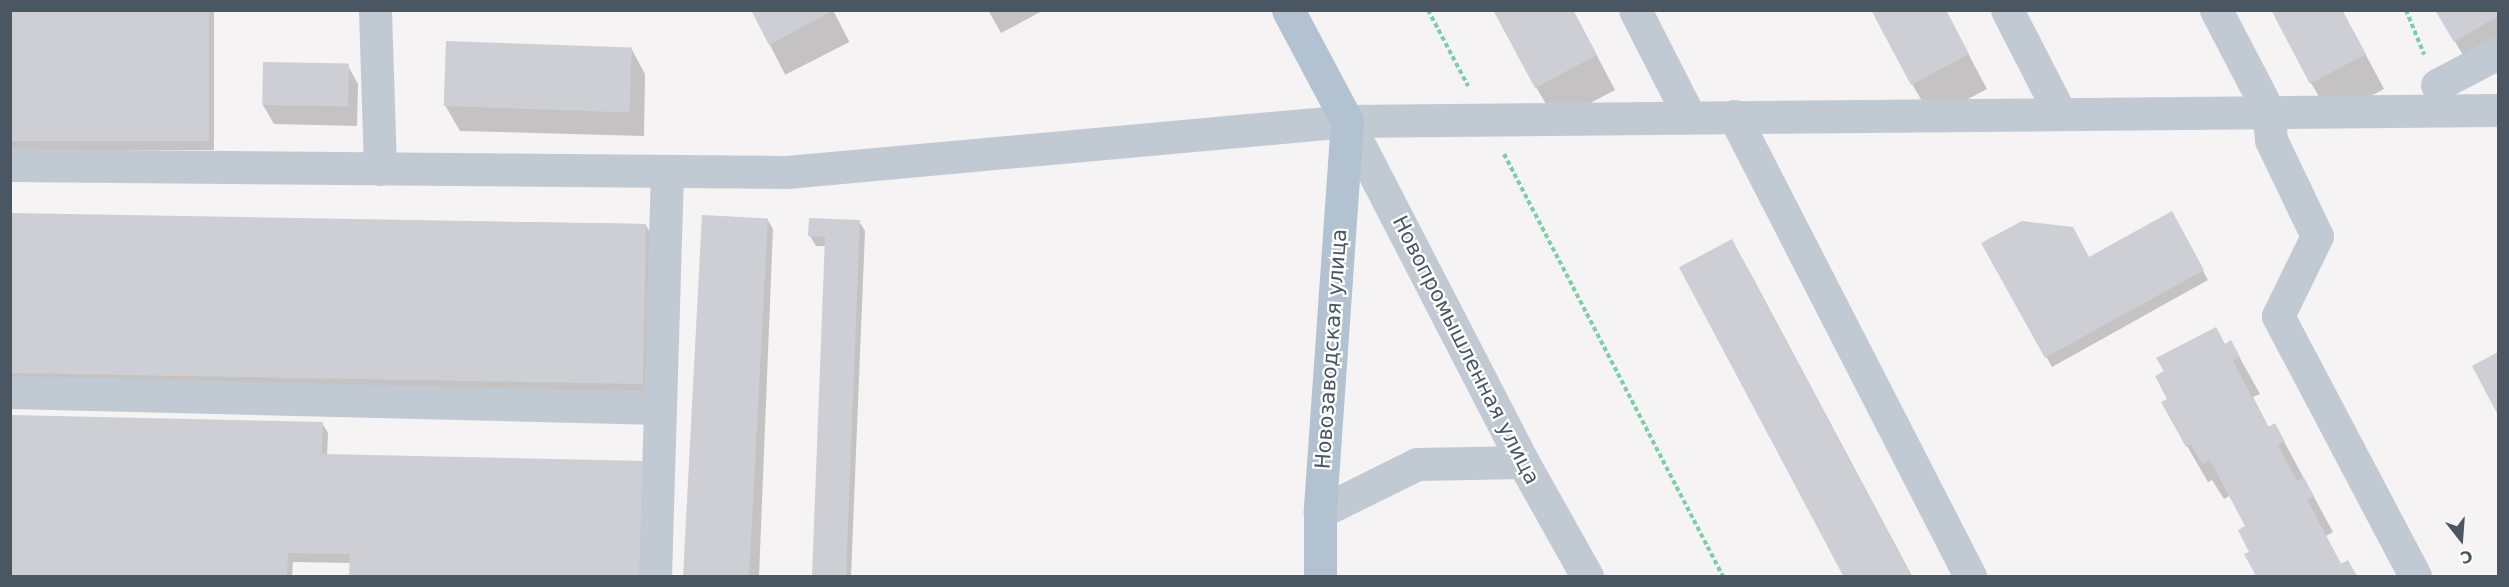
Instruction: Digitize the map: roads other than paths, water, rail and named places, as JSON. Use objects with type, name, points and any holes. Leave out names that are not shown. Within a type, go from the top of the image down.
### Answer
[{"type":"main road","points":[[1288,10],[1347,121]]},
{"type":"main road","name":"Новозаводская улица","points":[[1320,576],[1320,512],[1347,121]]},
{"type":"street","points":[[375,10],[380,169]]},
{"type":"street","points":[[1635,10],[1689,116]]},
{"type":"street","points":[[2007,10],[2060,113]]},
{"type":"street","points":[[2216,10],[2268,110],[2271,140],[2317,236],[2278,316],[2415,576]]},
{"type":"street","points":[[2437,85],[2499,53]]},
{"type":"street","points":[[10,165],[787,172],[1347,121],[2268,110],[2499,110]]},
{"type":"street","points":[[1734,116],[1970,576]]},
{"type":"street","name":"Новопромышленная улица","points":[[1347,121],[1523,462],[1587,576]]},
{"type":"street","points":[[655,576],[667,171]]},
{"type":"street","points":[[10,392],[660,408]]},
{"type":"street","points":[[1320,512],[1418,464],[1523,462]]}]
